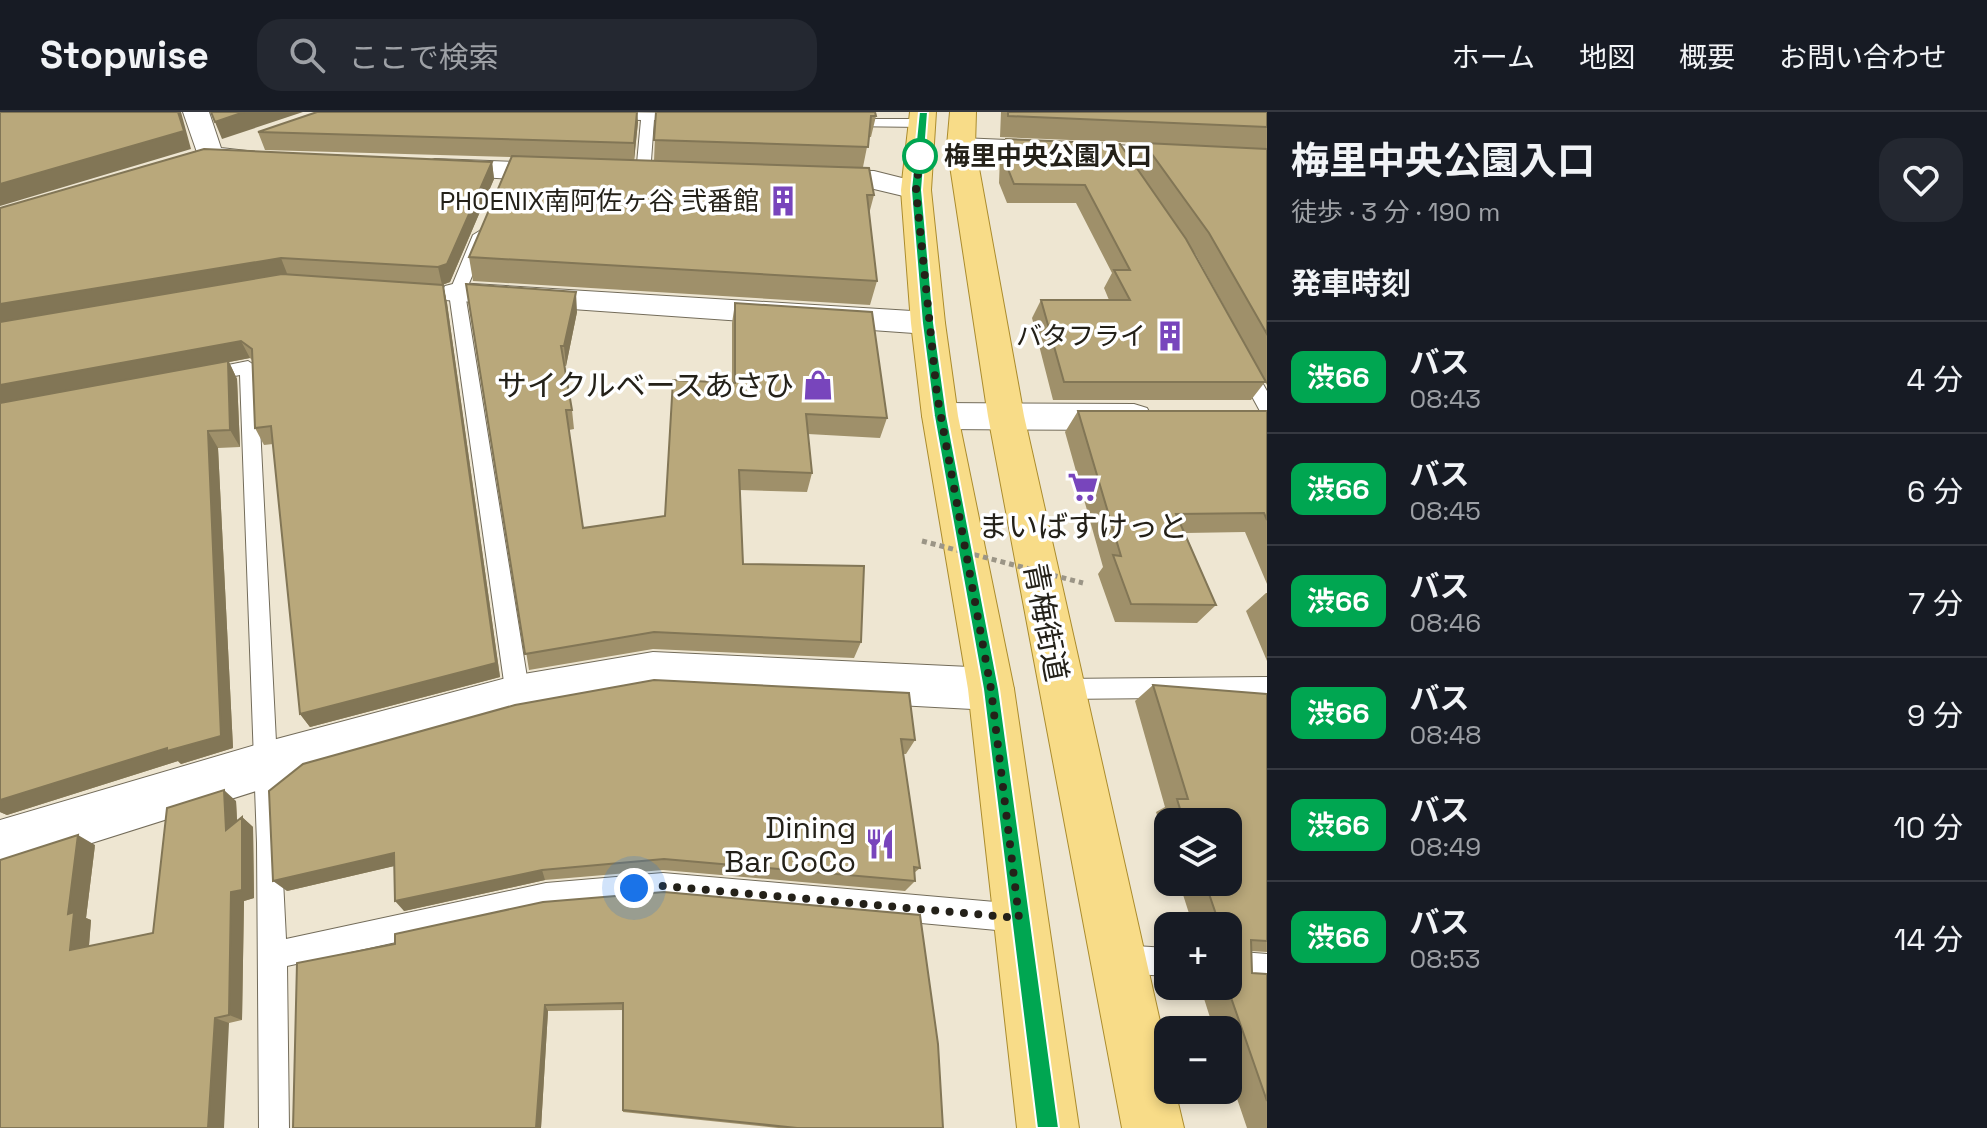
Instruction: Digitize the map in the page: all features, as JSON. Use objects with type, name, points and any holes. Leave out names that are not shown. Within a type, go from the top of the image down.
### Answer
[{"type":"main road","points":[[942,123],[916,190],[928,323],[940,416],[991,689],[1048,1128]]},
{"type":"main road","name":"青梅街道","points":[[942,123],[1006,416],[1153,1128]]},
{"type":"street","points":[[196,112],[210,155]]},
{"type":"street","points":[[942,123],[1119,159],[1267,160]]},
{"type":"street","points":[[180,164],[267,136]]},
{"type":"street","points":[[210,155],[294,162]]},
{"type":"street","points":[[401,166],[505,178],[674,175]]},
{"type":"street","points":[[782,178],[874,180],[916,190]]},
{"type":"street","points":[[450,293],[928,323]]},
{"type":"street","points":[[940,416],[1175,417]]},
{"type":"street","points":[[0,846],[269,764],[518,696],[653,672],[991,689]]},
{"type":"lane","points":[[585,114],[708,118]]},
{"type":"lane","points":[[643,174],[648,116]]},
{"type":"lane","points":[[836,122],[942,123]]},
{"type":"lane","points":[[485,225],[450,293],[518,696]]},
{"type":"lane","points":[[1237,353],[1257,414]]},
{"type":"lane","points":[[186,379],[248,367],[269,764],[275,955],[274,1128]]},
{"type":"lane","points":[[1060,689],[1267,687]]},
{"type":"lane","points":[[275,955],[546,896],[663,886],[1019,918]]},
{"type":"lane","points":[[1118,959],[1154,961]]},
{"type":"lane","points":[[1242,966],[1267,968]]},
{"type":"path","points":[[922,541],[1083,583]]},
{"type":"building","points":[[0,112],[178,112],[184,131],[0,184]]},
{"type":"building","points":[[211,112],[244,112],[215,122]]},
{"type":"building","points":[[317,112],[637,112],[634,143],[258,132]]},
{"type":"building","points":[[656,112],[875,112],[876,116],[871,116],[868,147],[654,140]]},
{"type":"building","points":[[1008,112],[1267,112],[1267,127],[1008,116]]},
{"type":"building","points":[[1006,139],[1120,144],[1186,239],[1266,382],[1064,382],[1041,300],[1130,300],[1114,270],[1130,270],[1085,185],[1014,184],[1006,164]]},
{"type":"building","points":[[1144,143],[1267,149],[1267,334],[1209,233]]},
{"type":"building","points":[[204,149],[492,162],[447,264],[438,267],[281,258],[0,304],[0,208]]},
{"type":"building","points":[[512,156],[869,168],[874,195],[867,195],[877,281],[469,257]]},
{"type":"building","points":[[282,274],[443,285],[496,663],[300,714],[271,426],[255,428],[252,349],[241,341],[0,385],[0,322]]},
{"type":"building","points":[[466,284],[576,292],[564,346],[561,346],[572,410],[566,410],[583,528],[665,516],[673,380],[735,383],[735,303],[872,312],[887,418],[806,414],[812,473],[739,470],[743,564],[864,566],[861,642],[654,632],[525,654]]},
{"type":"building","points":[[228,361],[230,430],[208,431],[221,736],[167,751],[167,748],[0,800],[0,403]]},
{"type":"building","points":[[1078,411],[1267,411],[1267,520],[1264,513],[1176,514],[1216,605],[1131,604],[1113,555],[1121,556]]},
{"type":"building","points":[[654,680],[909,693],[915,740],[901,739],[920,868],[914,867],[915,881],[664,859],[542,870],[395,901],[394,853],[273,881],[269,791],[303,764],[515,705]]},
{"type":"building","points":[[1153,685],[1267,694],[1267,941],[1251,940],[1252,973],[1267,974],[1267,1101],[1242,1029],[1242,1016],[1237,1016],[1232,1000],[1242,1000],[1242,912],[1215,912],[1210,896],[1242,896],[1242,808],[1180,808],[1177,799],[1188,799]]},
{"type":"building","points":[[224,790],[226,830],[242,817],[242,890],[231,892],[229,1015],[215,1018],[208,1128],[0,1128],[0,860],[78,835],[68,914],[74,912],[70,950],[153,933],[167,808]]},
{"type":"building","points":[[664,892],[920,915],[938,1044],[943,1128],[797,1128],[623,1110],[623,1003],[545,1005],[536,1128],[293,1128],[297,963],[395,944],[395,934],[543,902]]},
{"type":"bus line","name":"渋66","points":[[923,112],[916,190],[928,323],[940,416],[991,689],[1048,1128]]},
{"type":"place","name":"梅里中央公園入口","points":[[920,156]]},
{"type":"place","name":"PHOENIX南阿佐ヶ谷 弐番館","points":[[783,201]]},
{"type":"place","name":"バタフライ","points":[[1170,336]]},
{"type":"place","name":"サイクルベースあさひ","points":[[818,385]]},
{"type":"place","name":"まいばすけっと","points":[[1083,487]]},
{"type":"place","name":"Dining Bar CoCo","points":[[880,844]]},
{"type":"route","points":[[634,888],[663,886],[847,905],[1019,918],[991,689],[937,395],[916,190],[920,156]]}]
